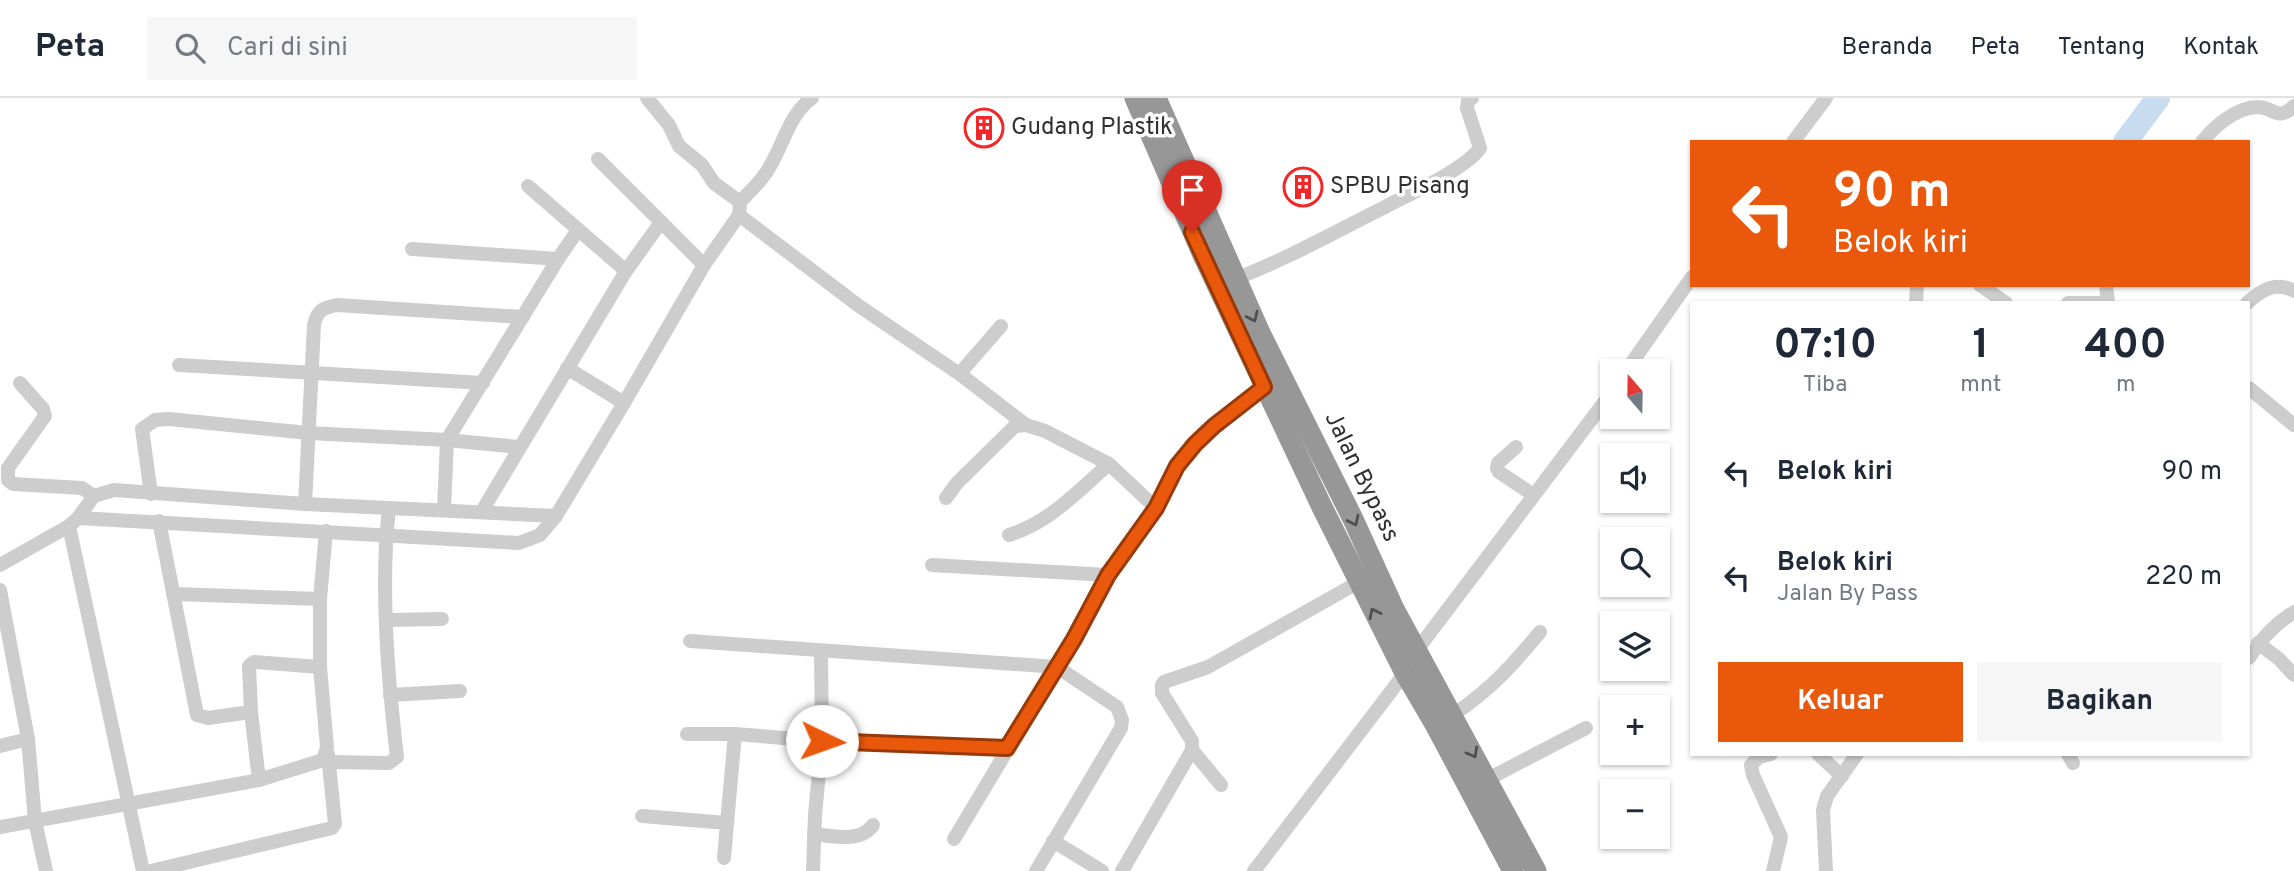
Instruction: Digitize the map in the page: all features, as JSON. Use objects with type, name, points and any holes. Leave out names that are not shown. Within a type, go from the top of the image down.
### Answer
[{"type":"highway","name":"Jalan Bypass","points":[[1135,98],[1264,387],[1359,582],[1405,673],[1513,871]]},
{"type":"highway","name":"Jalan Bypass","points":[[1156,98],[1235,279],[1358,530],[1394,610],[1536,871]]},
{"type":"street","points":[[647,98],[669,125],[679,146],[702,165],[714,183],[740,209],[859,306],[961,375],[1026,425],[1045,431],[1109,464],[1156,508]]},
{"type":"street","points":[[74,522],[159,521],[519,543],[540,535],[556,516],[625,402],[704,264],[767,172],[794,116],[802,105],[813,98]]},
{"type":"street","points":[[1235,279],[1273,265],[1473,158],[1480,148],[1467,108],[1468,100],[1472,98]]},
{"type":"street","points":[[1794,140],[1826,98]]},
{"type":"street","points":[[2204,140],[2212,129],[2229,116],[2258,107],[2280,114],[2286,113],[2294,106]]},
{"type":"street","points":[[598,159],[704,264]]},
{"type":"street","points":[[528,186],[626,271]]},
{"type":"street","points":[[482,511],[626,271],[661,222]]},
{"type":"street","points":[[444,509],[447,440],[578,230]]},
{"type":"street","points":[[412,249],[558,259]]},
{"type":"street","points":[[1634,359],[1690,280]]},
{"type":"street","points":[[2249,301],[2279,285],[2294,291]]},
{"type":"street","points":[[1983,287],[2003,301]]},
{"type":"street","points":[[305,504],[316,314],[323,308],[337,304],[523,317]]},
{"type":"street","points":[[961,375],[1001,326]]},
{"type":"street","points":[[179,365],[483,383]]},
{"type":"street","points":[[567,368],[625,402]]},
{"type":"street","points":[[20,383],[43,409],[45,416],[8,468],[8,480],[13,484],[82,488],[94,496]]},
{"type":"street","points":[[954,839],[1074,639],[1108,575],[1156,508],[1177,466],[1195,444],[1264,387]]},
{"type":"street","points":[[2250,389],[2294,425]]},
{"type":"street","points":[[1254,871],[1405,673],[1417,650],[1600,406]]},
{"type":"street","points":[[151,494],[142,429],[155,420],[519,447]]},
{"type":"street","points":[[946,498],[957,483],[1015,426],[1026,425]]},
{"type":"street","points":[[1516,447],[1498,463],[1497,468],[1532,494]]},
{"type":"street","points":[[1009,534],[1035,526],[1047,518],[1109,464]]},
{"type":"street","points":[[0,565],[74,522],[94,496],[114,490],[389,509],[444,509],[556,516]]},
{"type":"street","points":[[328,755],[393,761],[397,757],[390,695],[387,620],[386,535],[389,509]]},
{"type":"street","points":[[159,521],[197,715],[208,718],[251,712]]},
{"type":"street","points":[[74,522],[143,871]]},
{"type":"street","points":[[151,871],[332,828],[335,824],[320,667],[320,599],[326,531]]},
{"type":"street","points":[[932,565],[1108,575]]},
{"type":"street","points":[[1122,871],[1192,750],[1192,741],[1162,692],[1164,682],[1221,660],[1359,582]]},
{"type":"street","points":[[0,590],[28,739],[35,821],[46,871]]},
{"type":"street","points":[[173,594],[320,599]]},
{"type":"street","points":[[2250,656],[2274,625],[2294,612]]},
{"type":"street","points":[[387,620],[442,619]]},
{"type":"street","points":[[1453,715],[1482,695],[1506,673],[1540,632]]},
{"type":"street","points":[[690,641],[1057,667],[1117,707],[1122,720],[1121,728],[1036,871]]},
{"type":"street","points":[[2258,643],[2294,675]]},
{"type":"street","points":[[813,871],[822,741],[821,651]]},
{"type":"street","points":[[259,780],[249,666],[254,662],[320,667]]},
{"type":"street","points":[[390,695],[460,691]]},
{"type":"street","points":[[1488,779],[1586,728]]},
{"type":"street","points":[[687,734],[1007,748]]},
{"type":"street","points":[[724,858],[735,734]]},
{"type":"street","points":[[0,746],[28,739]]},
{"type":"street","points":[[1192,750],[1220,785]]},
{"type":"street","points":[[0,827],[259,780],[323,760],[328,755]]},
{"type":"street","points":[[1763,756],[1751,765],[1752,775],[1781,837],[1773,871]]},
{"type":"street","points":[[1820,756],[1842,776]]},
{"type":"street","points":[[1826,871],[1823,810],[1827,796],[1856,756]]},
{"type":"street","points":[[642,816],[727,823]]},
{"type":"street","points":[[814,834],[840,837],[861,835],[869,832],[873,825]]},
{"type":"street","points":[[1053,841],[1102,871]]},
{"type":"waterway","points":[[2126,140],[2158,98]]},
{"type":"place","name":"Gudang Plastik","points":[[984,128]]},
{"type":"place","name":"SPBU Pisang","points":[[1303,187]]},
{"type":"route","points":[[822,741],[1007,748],[1074,639],[1108,575],[1156,508],[1177,466],[1214,426],[1264,387],[1192,232]]}]
